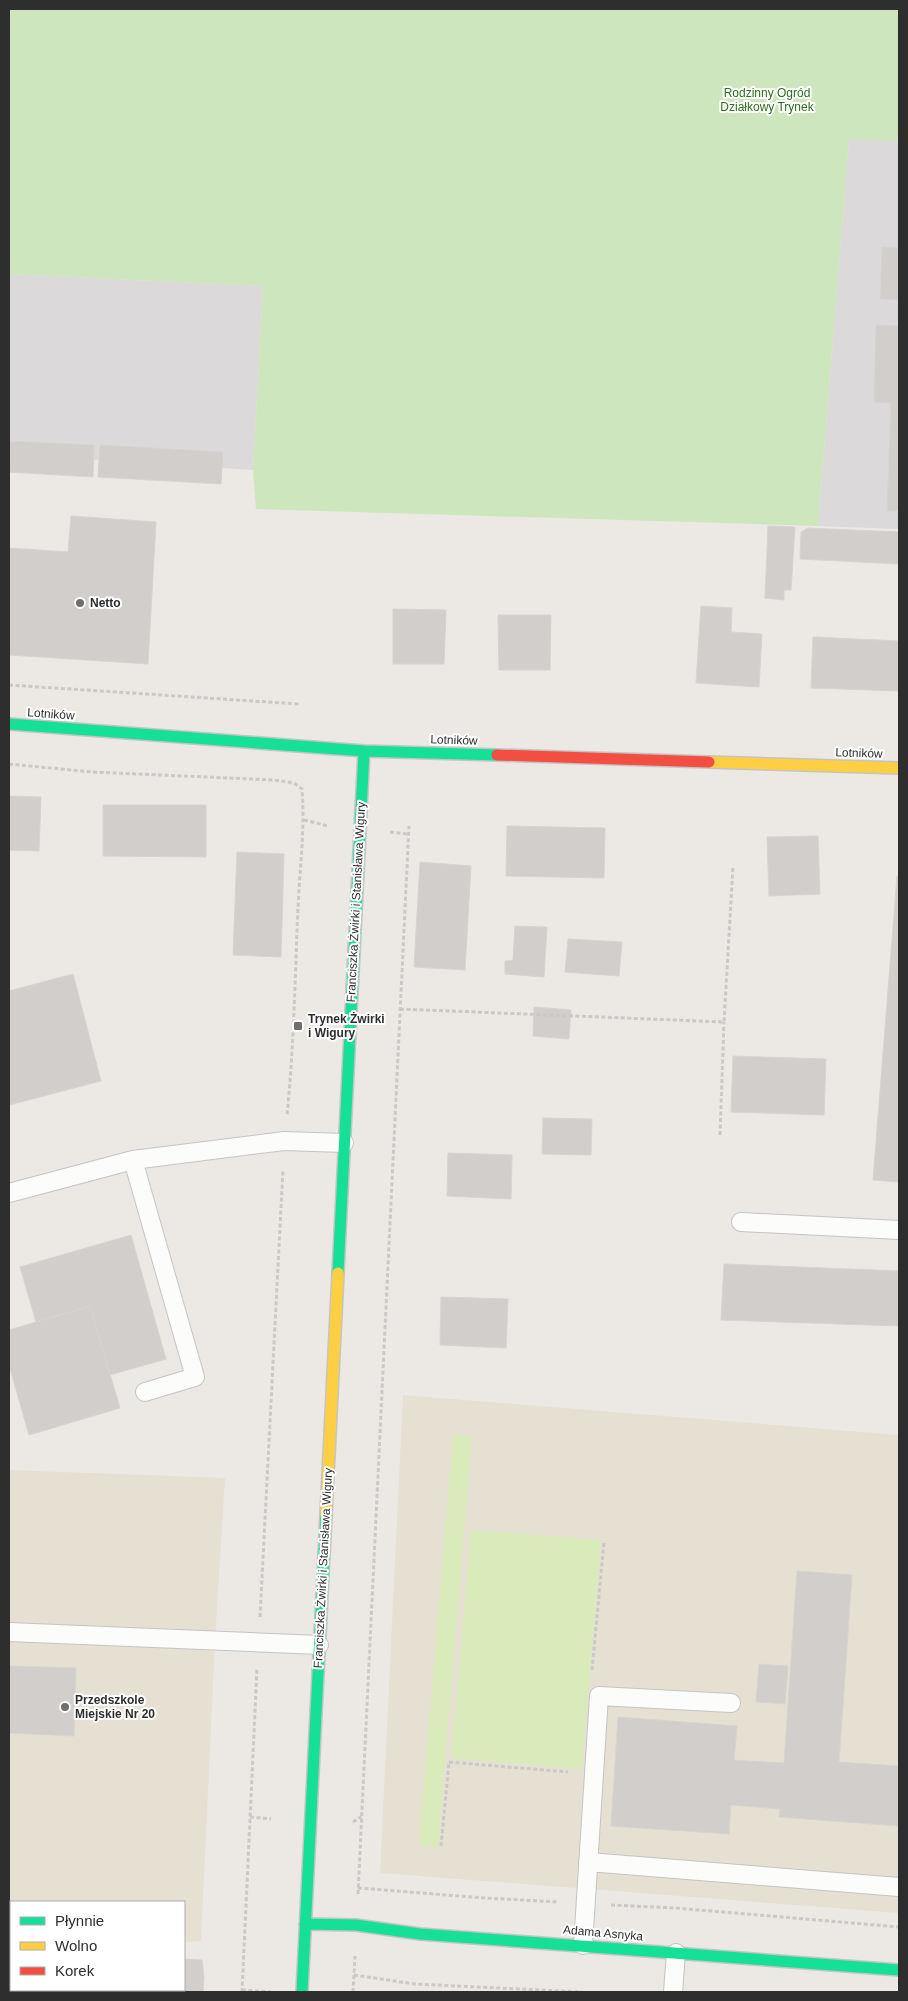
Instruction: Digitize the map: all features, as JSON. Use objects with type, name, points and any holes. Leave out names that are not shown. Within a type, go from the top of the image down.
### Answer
[{"type":"street","name":"Lotników","points":[[9,724],[364,751],[899,768]]},
{"type":"street","name":"Franciszka Żwirki i Stanisława Wigury","points":[[302,1992],[364,751]]},
{"type":"street","name":"Adama Asnyka","points":[[305,1924],[356,1925],[420,1934],[899,1970]]},
{"type":"lane","points":[[9,1193],[133,1160],[284,1141],[344,1143]]},
{"type":"lane","points":[[133,1160],[195,1377],[144,1392]]},
{"type":"lane","points":[[741,1222],[899,1230]]},
{"type":"lane","points":[[9,1632],[319,1644]]},
{"type":"lane","points":[[583,1945],[599,1696],[732,1703]]},
{"type":"lane","points":[[588,1862],[899,1887]]},
{"type":"lane","points":[[673,1992],[676,1953]]},
{"type":"path","points":[[9,685],[299,704]]},
{"type":"path","points":[[9,764],[92,772],[274,780],[294,783],[302,789],[304,820],[298,904],[292,1068],[284,1141],[242,1991],[277,1992]]},
{"type":"path","points":[[304,820],[328,826]]},
{"type":"path","points":[[353,1992],[409,826]]},
{"type":"path","points":[[385,832],[408,834]]},
{"type":"path","points":[[720,1135],[733,866]]},
{"type":"path","points":[[400,1009],[724,1022]]},
{"type":"path","points":[[441,1846],[449,1762],[568,1772]]},
{"type":"path","points":[[250,1817],[271,1819]]},
{"type":"path","points":[[353,1822],[361,1817]]},
{"type":"path","points":[[358,1888],[485,1898],[676,1908],[899,1927]]},
{"type":"path","points":[[354,1975],[415,1984],[582,1992]]},
{"type":"shaded area","points":[[849,138],[899,141],[899,529],[818,526]]},
{"type":"shaded area","points":[[9,274],[263,286],[253,470],[9,454]]},
{"type":"shaded area","points":[[403,1395],[899,1435],[899,1913],[380,1873]]},
{"type":"shaded area","points":[[9,1470],[225,1478],[215,1641],[201,1941],[185,1942],[185,1901],[10,1901],[9,1957]]},
{"type":"green space","name":"Rodzinny Ogród Działkowy Trynek","points":[[9,9],[899,9],[899,141],[849,139],[818,526],[256,509],[253,470],[263,286],[9,274]]},
{"type":"green space","points":[[453,1435],[472,1437],[438,1847],[419,1845]]},
{"type":"green space","points":[[471,1530],[601,1540],[582,1769],[451,1758]]},
{"type":"building","points":[[882,247],[899,248],[899,300],[880,299]]},
{"type":"building","points":[[876,325],[899,326],[899,511],[887,511],[891,403],[874,402]]},
{"type":"building","points":[[9,441],[94,445],[93,477],[9,472]]},
{"type":"building","points":[[100,445],[223,452],[221,484],[98,477]]},
{"type":"building","name":"Netto","points":[[71,516],[156,522],[148,664],[9,655],[9,548],[68,552]]},
{"type":"building","points":[[768,526],[795,527],[791,590],[784,590],[784,600],[765,598]]},
{"type":"building","points":[[808,528],[899,532],[899,564],[800,559],[801,532]]},
{"type":"building","points":[[701,606],[732,608],[731,632],[762,634],[759,687],[696,683]]},
{"type":"building","points":[[393,609],[446,610],[444,664],[393,664]]},
{"type":"building","points":[[498,615],[551,615],[550,670],[499,670]]},
{"type":"building","points":[[813,637],[899,641],[899,691],[811,688]]},
{"type":"building","points":[[9,796],[41,797],[39,851],[9,850]]},
{"type":"building","points":[[103,805],[206,805],[206,857],[103,856]]},
{"type":"building","points":[[507,826],[605,828],[604,878],[506,876]]},
{"type":"building","points":[[818,836],[820,894],[769,896],[767,837]]},
{"type":"building","points":[[237,852],[284,854],[281,957],[233,955]]},
{"type":"building","points":[[420,862],[471,866],[465,970],[414,967]]},
{"type":"building","points":[[897,876],[899,876],[899,1182],[873,1180]]},
{"type":"building","points":[[515,926],[547,927],[544,977],[505,974],[505,961],[513,960]]},
{"type":"building","points":[[568,939],[622,942],[619,976],[565,972]]},
{"type":"building","points":[[73,974],[101,1081],[9,1105],[9,991]]},
{"type":"building","points":[[534,1007],[571,1010],[569,1039],[533,1036]]},
{"type":"building","points":[[733,1056],[826,1059],[824,1115],[731,1112]]},
{"type":"building","points":[[543,1118],[592,1119],[591,1155],[542,1154]]},
{"type":"building","points":[[448,1153],[512,1155],[511,1199],[447,1196]]},
{"type":"building","points":[[131,1235],[166,1359],[110,1375],[90,1306],[36,1322],[20,1267]]},
{"type":"building","points":[[724,1264],[899,1271],[899,1326],[721,1320]]},
{"type":"building","points":[[441,1297],[508,1299],[506,1348],[440,1345]]},
{"type":"building","points":[[90,1306],[120,1408],[29,1435],[9,1365],[9,1330]]},
{"type":"building","points":[[797,1571],[852,1575],[839,1762],[899,1766],[899,1826],[779,1817],[780,1809],[731,1805],[729,1834],[611,1826],[618,1717],[737,1726],[734,1760],[784,1763]]},
{"type":"building","points":[[759,1664],[788,1666],[785,1704],[756,1702]]},
{"type":"building","points":[[9,1666],[76,1668],[74,1736],[9,1733]]},
{"type":"building","points":[[185,1959],[202,1960],[203,1992],[164,1992],[185,1991]]},
{"type":"building","points":[[63,1991],[118,1991],[117,1992]]},
{"type":"traffic: fast","points":[[9,724],[364,751],[497,755]]},
{"type":"traffic: fast","points":[[338,1273],[364,751]]},
{"type":"traffic: fast","points":[[302,1992],[326,1515]]},
{"type":"traffic: fast","points":[[305,1924],[356,1925],[420,1934],[899,1970]]},
{"type":"traffic: slow","points":[[709,762],[899,768]]},
{"type":"traffic: slow","points":[[326,1515],[338,1273]]},
{"type":"traffic: jam","points":[[497,755],[709,762]]},
{"type":"place","name":"Netto","points":[[80,603]]},
{"type":"place","name":"Trynek Żwirki i Wigury","points":[[298,1026]]},
{"type":"place","name":"Przedszkole Miejskie Nr 20","points":[[65,1707]]}]
